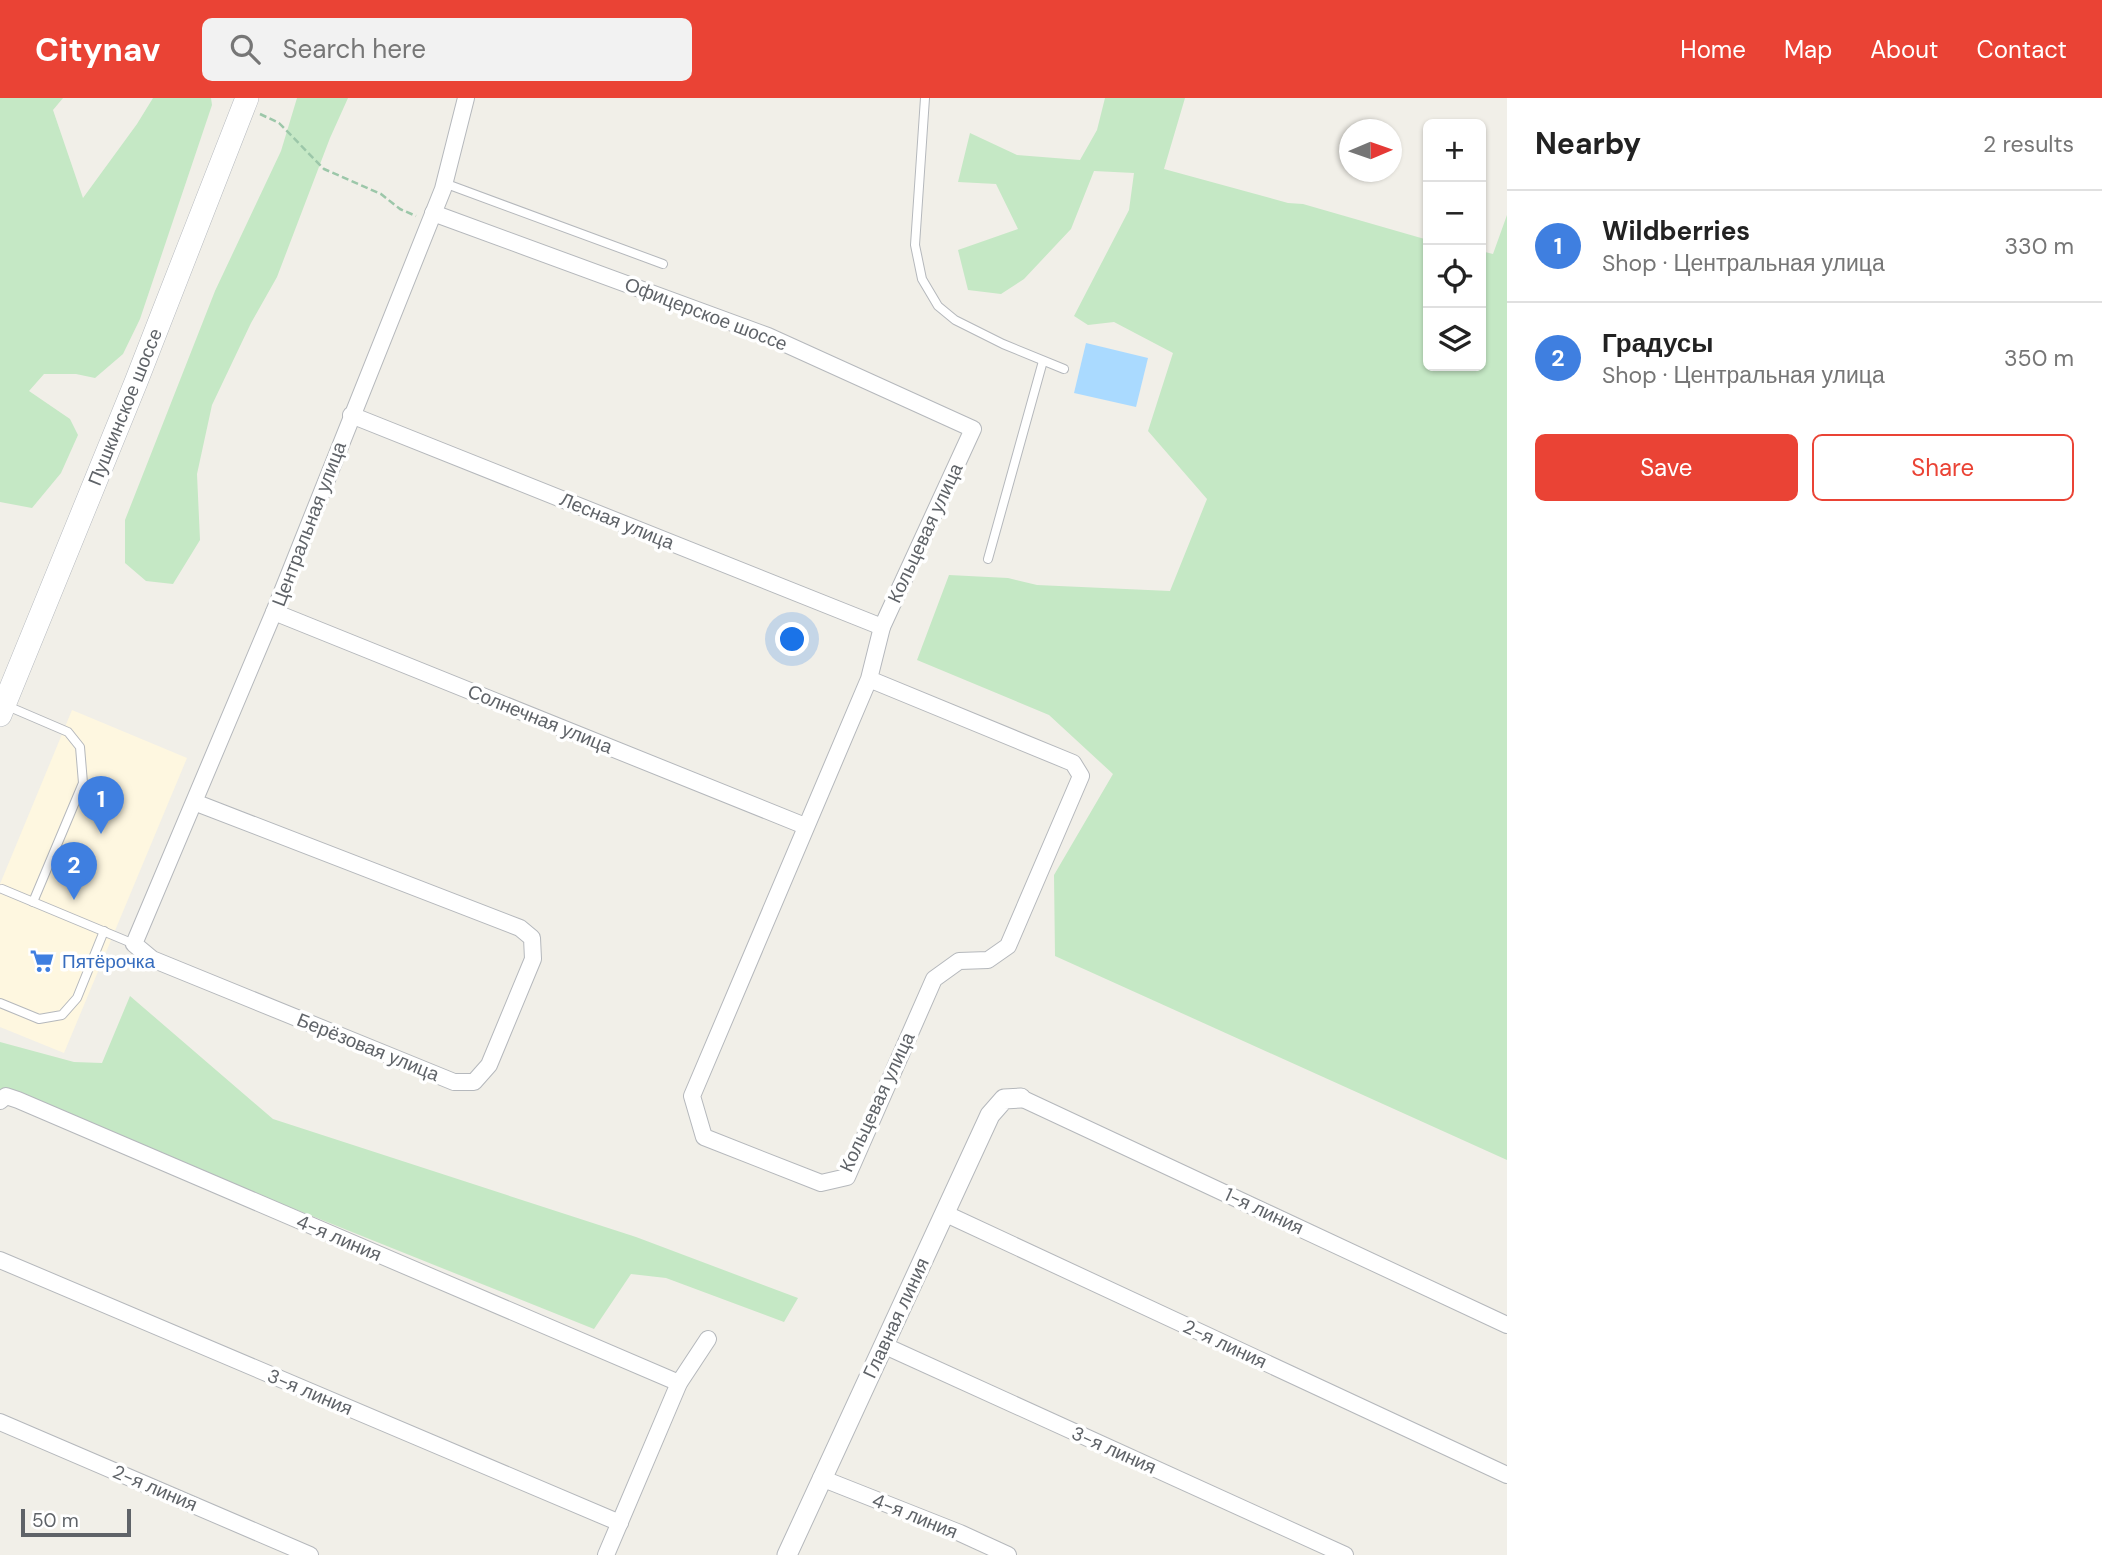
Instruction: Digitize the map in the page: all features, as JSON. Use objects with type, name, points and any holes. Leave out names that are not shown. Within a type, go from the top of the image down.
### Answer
[{"type":"main road","name":"Пушкинское шоссе","points":[[2,710],[246,102]]},
{"type":"street","name":"Центральная улица","points":[[134,944],[274,612],[433,213],[444,183],[466,98]]},
{"type":"street","name":"Офицерское шоссе","points":[[433,213],[768,336],[973,429]]},
{"type":"street","name":"Лесная улица","points":[[351,415],[882,627]]},
{"type":"street","name":"Кольцевая улица","points":[[869,679],[1073,763],[1081,776],[1009,946],[988,960],[959,961],[934,979],[847,1177],[821,1183],[704,1137],[692,1096],[869,679],[882,627],[973,429]]},
{"type":"street","name":"Солнечная улица","points":[[274,612],[805,826]]},
{"type":"street","name":"Берёзовая улица","points":[[134,944],[152,959],[454,1082],[474,1082],[489,1065],[533,959],[532,938],[520,928],[194,802]]},
{"type":"street","name":"4-я линия","points":[[0,1101],[6,1096],[678,1383]]},
{"type":"street","name":"Главная линия","points":[[787,1555],[990,1115],[1004,1099],[1021,1098]]},
{"type":"street","name":"1-я линия","points":[[1021,1098],[1507,1325]]},
{"type":"street","name":"2-я линия","points":[[944,1213],[1507,1475]]},
{"type":"street","name":"3-я линия","points":[[0,1260],[620,1523]]},
{"type":"street","points":[[606,1555],[678,1383],[708,1339]]},
{"type":"street","name":"3-я линия","points":[[883,1345],[1345,1555]]},
{"type":"street","name":"2-я линия","points":[[0,1422],[310,1555]]},
{"type":"street","name":"4-я линия","points":[[821,1478],[1008,1555]]},
{"type":"lane","points":[[925,98],[915,245],[922,279],[938,306],[955,320],[1064,369]]},
{"type":"lane","points":[[444,183],[663,264]]},
{"type":"lane","points":[[988,559],[1043,361]]},
{"type":"lane","points":[[2,710],[68,732],[80,747],[83,783],[33,901]]},
{"type":"lane","points":[[2,888],[134,944]]},
{"type":"lane","points":[[0,1003],[38,1019],[62,1015],[77,998],[104,932]]},
{"type":"path","points":[[246,102],[279,123],[324,169],[381,194],[400,209],[421,219],[433,213]]},
{"type":"shaded area","points":[[72,710],[187,758],[64,1053],[0,1027],[0,884]]},
{"type":"green space","points":[[0,98],[63,98],[53,110],[83,198],[153,98],[211,98],[212,105],[140,319],[123,354],[95,378],[76,374],[44,374],[29,391],[70,419],[78,435],[61,473],[32,508],[0,502]]},
{"type":"green space","points":[[297,98],[348,98],[277,277],[251,323],[212,405],[197,474],[200,540],[173,584],[146,581],[125,563],[125,520],[215,291],[281,151]]},
{"type":"green space","points":[[1105,98],[1185,98],[1164,169],[1288,203],[1303,204],[1423,239],[1423,371],[1486,371],[1486,252],[1493,254],[1507,215],[1507,1160],[1055,956],[1054,875],[1113,774],[1049,715],[917,660],[949,575],[1008,578],[1037,585],[1170,591],[1207,499],[1148,431],[1173,353],[1114,322],[1088,325],[1074,316],[1129,210],[1134,173],[1094,171],[1071,229],[1024,279],[1001,294],[968,290],[958,250],[1018,229],[996,184],[958,182],[970,133],[1017,155],[1080,160],[1097,130]]},
{"type":"green space","points":[[130,996],[273,1119],[636,1237],[798,1298],[784,1322],[666,1278],[631,1274],[594,1329],[0,1091],[0,1042],[74,1062],[102,1063]]},
{"type":"water","points":[[1086,343],[1148,358],[1136,407],[1074,393]]},
{"type":"place","name":"Wildberries","points":[[101,834]]},
{"type":"place","name":"Градусы","points":[[74,900]]},
{"type":"place","name":"Пятёрочка","points":[[42,961]]}]
